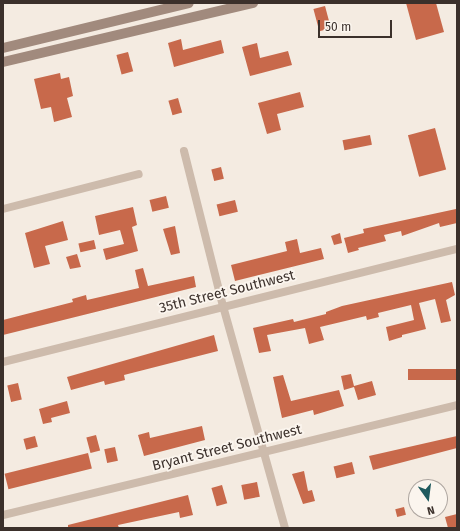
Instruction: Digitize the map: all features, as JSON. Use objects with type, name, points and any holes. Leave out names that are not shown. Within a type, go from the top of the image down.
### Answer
[{"type":"street","points":[[3,48],[189,3]]},
{"type":"street","points":[[3,62],[253,3]]},
{"type":"street","points":[[184,151],[223,306],[285,528]]},
{"type":"street","points":[[3,209],[139,174]]},
{"type":"street","name":"35th Street Southwest","points":[[3,362],[223,306],[457,249]]},
{"type":"street","name":"Bryant Street Southwest","points":[[3,515],[457,405]]},
{"type":"building","points":[[406,3],[436,3],[444,32],[416,40]]},
{"type":"building","points":[[325,6],[331,28],[319,31],[313,9]]},
{"type":"building","points":[[181,39],[183,50],[221,40],[224,53],[174,67],[168,43]]},
{"type":"building","points":[[257,43],[260,58],[288,51],[292,65],[250,76],[242,47]]},
{"type":"building","points":[[128,52],[133,71],[122,74],[116,55]]},
{"type":"building","points":[[60,73],[61,79],[69,77],[73,96],[67,98],[72,117],[54,122],[51,107],[41,109],[34,79]]},
{"type":"building","points":[[300,92],[304,107],[277,114],[281,130],[267,134],[258,103]]},
{"type":"building","points":[[178,98],[182,112],[173,115],[168,101]]},
{"type":"building","points":[[435,128],[446,170],[419,177],[408,135]]},
{"type":"building","points":[[370,135],[372,145],[344,150],[343,140]]},
{"type":"building","points":[[221,167],[224,179],[214,181],[211,169]]},
{"type":"building","points":[[166,196],[169,208],[152,212],[150,200]]},
{"type":"building","points":[[235,200],[238,212],[219,216],[217,205]]},
{"type":"building","points":[[133,207],[137,225],[132,227],[138,251],[106,260],[103,249],[124,244],[120,230],[99,235],[95,216]]},
{"type":"building","points":[[456,209],[457,223],[440,227],[439,223],[402,236],[401,231],[384,235],[386,241],[358,248],[359,250],[348,253],[344,238],[364,233],[363,229]]},
{"type":"building","points":[[63,221],[68,240],[45,246],[50,264],[34,268],[25,233]]},
{"type":"building","points":[[175,226],[180,253],[171,255],[163,229]]},
{"type":"building","points":[[340,233],[342,243],[334,245],[331,236]]},
{"type":"building","points":[[297,239],[300,253],[321,248],[324,259],[235,281],[231,265],[287,251],[285,242]]},
{"type":"building","points":[[94,240],[96,249],[80,252],[78,244]]},
{"type":"building","points":[[77,254],[81,267],[70,269],[66,257]]},
{"type":"building","points":[[143,268],[148,286],[194,276],[196,287],[3,335],[3,320],[73,302],[72,299],[86,295],[87,300],[139,288],[135,270]]},
{"type":"building","points":[[452,282],[455,295],[446,300],[451,321],[441,323],[435,299],[419,303],[426,329],[402,335],[402,337],[389,341],[386,327],[414,320],[411,305],[378,313],[379,317],[367,320],[366,316],[320,327],[324,340],[309,344],[305,328],[267,335],[271,351],[259,353],[253,328],[293,319],[294,322],[326,314],[326,312],[342,306]]},
{"type":"building","points":[[214,335],[218,351],[124,375],[125,380],[105,385],[104,381],[71,390],[67,377]]},
{"type":"building","points":[[408,369],[457,369],[457,380],[408,380]]},
{"type":"building","points":[[351,374],[354,386],[372,381],[376,395],[358,400],[354,387],[344,390],[341,376]]},
{"type":"building","points":[[283,375],[291,401],[339,390],[344,406],[314,415],[313,410],[282,418],[273,377]]},
{"type":"building","points":[[18,383],[22,400],[11,402],[7,385]]},
{"type":"building","points":[[67,401],[70,413],[51,418],[52,422],[43,424],[39,409]]},
{"type":"building","points":[[202,426],[205,440],[144,456],[138,435],[149,432],[150,438]]},
{"type":"building","points":[[96,435],[100,450],[90,453],[86,438]]},
{"type":"building","points":[[35,436],[38,447],[26,450],[23,439]]},
{"type":"building","points":[[457,436],[457,448],[373,470],[369,456]]},
{"type":"building","points":[[115,447],[118,461],[107,463],[104,449]]},
{"type":"building","points":[[88,453],[92,469],[8,489],[5,474]]},
{"type":"building","points":[[352,462],[355,474],[336,478],[334,467]]},
{"type":"building","points":[[304,471],[308,491],[312,490],[315,501],[303,504],[292,474]]},
{"type":"building","points":[[257,482],[260,497],[244,500],[241,485]]},
{"type":"building","points":[[222,485],[227,503],[217,506],[211,488]]},
{"type":"building","points":[[188,495],[193,515],[180,518],[179,512],[118,525],[119,528],[68,528],[68,525]]},
{"type":"building","points":[[404,507],[406,515],[397,517],[395,509]]},
{"type":"building","points":[[457,514],[457,528],[448,528],[446,519],[448,519],[448,516]]}]
